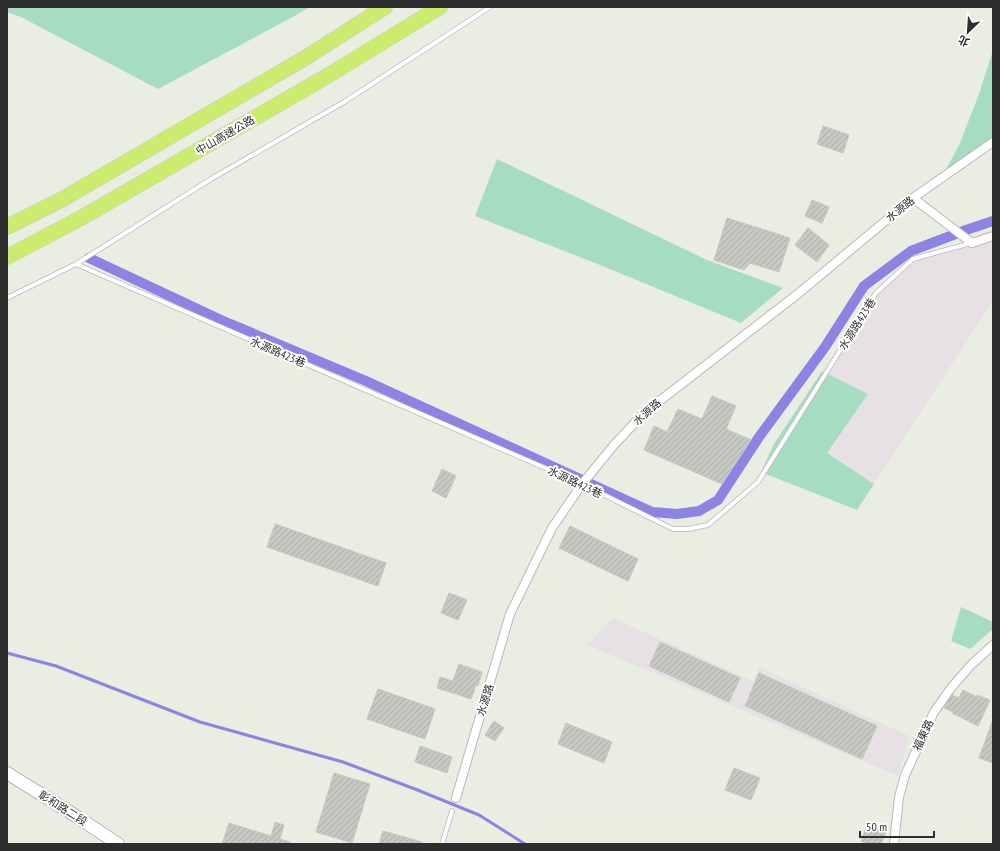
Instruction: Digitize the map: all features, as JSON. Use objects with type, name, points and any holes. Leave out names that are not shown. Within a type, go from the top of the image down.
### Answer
[{"type":"highway","points":[[7,227],[61,200],[238,98],[305,58],[385,7]]},
{"type":"highway","name":"中山高速公路","points":[[7,257],[81,218],[316,83],[440,7]]},
{"type":"street","name":"水源路","points":[[456,798],[510,614],[552,528],[582,484],[614,445],[644,413],[798,294],[913,198],[993,142]]},
{"type":"street","points":[[913,198],[972,243],[993,236]]},
{"type":"street","name":"福東路","points":[[894,844],[899,797],[905,775],[934,712],[971,665],[993,645]]},
{"type":"street","name":"彰和路二段","points":[[7,773],[118,844]]},
{"type":"lane","points":[[7,298],[76,264],[211,179],[344,102],[490,7]]},
{"type":"lane","name":"水源路423巷","points":[[76,264],[582,484],[673,529],[688,529],[708,525],[758,482],[876,293],[913,259],[972,243]]},
{"type":"lane","points":[[442,844],[452,811]]},
{"type":"shaded area","points":[[978,243],[993,243],[993,301],[874,484],[827,453],[822,371],[871,300],[911,264],[939,250]]},
{"type":"shaded area","points":[[613,618],[753,681],[759,667],[909,736],[898,776],[587,645]]},
{"type":"green space","points":[[7,7],[310,7],[158,89],[21,17],[7,12]]},
{"type":"green space","points":[[993,50],[993,140],[943,175],[960,143],[979,94]]},
{"type":"green space","points":[[497,159],[707,260],[783,288],[741,323],[475,216]]},
{"type":"green space","points":[[822,371],[868,394],[827,453],[874,484],[857,510],[761,472],[774,444]]},
{"type":"green space","points":[[961,607],[993,622],[993,629],[970,649],[951,641]]},
{"type":"building","points":[[823,126],[849,135],[843,153],[817,144]]},
{"type":"building","points":[[812,200],[829,207],[822,223],[805,216]]},
{"type":"building","points":[[727,218],[790,238],[779,272],[750,263],[744,270],[714,260]]},
{"type":"building","points":[[808,228],[829,245],[817,262],[795,245]]},
{"type":"building","points":[[712,396],[736,406],[726,429],[751,440],[722,484],[644,450],[654,426],[667,432],[678,409],[702,419]]},
{"type":"building","points":[[442,469],[456,476],[446,498],[432,491]]},
{"type":"building","points":[[275,524],[386,563],[378,586],[267,547]]},
{"type":"building","points":[[570,526],[638,559],[628,581],[559,548]]},
{"type":"building","points":[[449,593],[467,600],[458,620],[441,613]]},
{"type":"building","points":[[660,642],[740,678],[729,702],[649,666]]},
{"type":"building","points":[[459,664],[482,672],[478,686],[476,685],[471,699],[437,688],[440,677],[453,681]]},
{"type":"building","points":[[759,673],[877,726],[862,759],[745,706]]},
{"type":"building","points":[[378,689],[435,709],[425,739],[367,719]]},
{"type":"building","points":[[963,690],[977,697],[977,695],[990,700],[978,726],[944,708],[952,695],[959,698]]},
{"type":"building","points":[[494,721],[504,728],[495,741],[485,735]]},
{"type":"building","points":[[993,722],[993,763],[979,758]]},
{"type":"building","points":[[566,723],[612,742],[604,763],[558,744]]},
{"type":"building","points":[[420,746],[452,757],[447,773],[415,762]]},
{"type":"building","points":[[734,768],[760,778],[751,800],[725,790]]},
{"type":"building","points":[[334,773],[370,784],[352,843],[316,832]]},
{"type":"building","points":[[275,822],[284,825],[280,839],[290,842],[289,844],[222,844],[229,823],[271,836]]},
{"type":"building","points":[[867,825],[886,832],[881,844],[868,844],[861,841]]},
{"type":"building","points":[[383,831],[422,842],[421,844],[379,844]]},
{"type":"waterway","points":[[89,258],[221,320],[366,381],[652,512],[677,514],[699,511],[718,500],[759,437],[825,347],[864,286],[911,251],[993,221]]},
{"type":"waterway","points":[[7,653],[56,666],[200,722],[343,762],[479,815],[525,844]]}]
